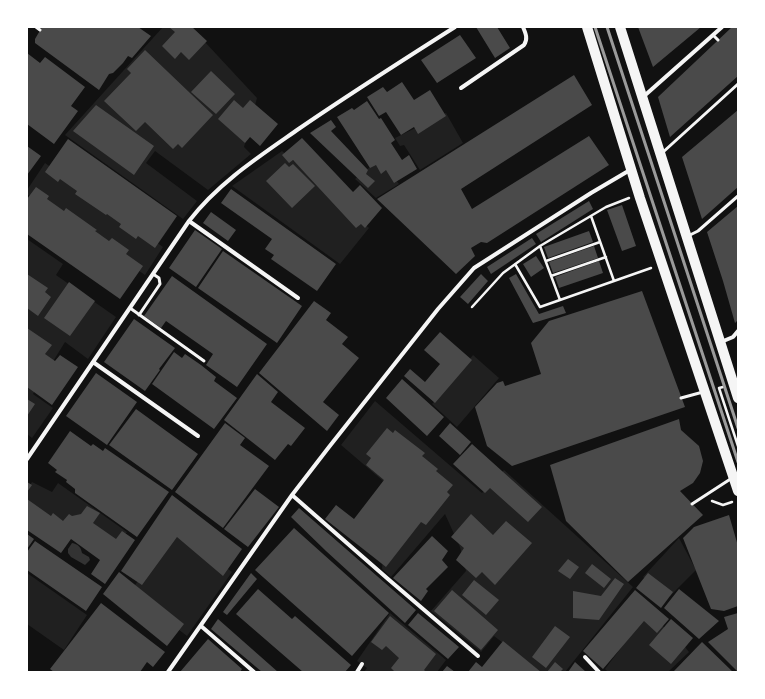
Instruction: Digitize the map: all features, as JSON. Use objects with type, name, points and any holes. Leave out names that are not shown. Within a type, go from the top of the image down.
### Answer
[{"type":"main road","points":[[587,27],[631,169],[738,491]]},
{"type":"main road","points":[[620,27],[735,391]]},
{"type":"street","points":[[27,459],[189,221],[206,201],[242,169],[329,108],[455,27]]},
{"type":"street","points":[[461,88],[524,45],[527,40],[523,27]]},
{"type":"street","points":[[643,97],[722,27]]},
{"type":"street","points":[[168,672],[292,495],[422,329],[474,268],[631,169]]},
{"type":"street","points":[[189,221],[298,298]]},
{"type":"street","points":[[721,343],[733,337],[738,331]]},
{"type":"street","points":[[93,362],[198,436]]},
{"type":"street","points":[[292,495],[478,656]]},
{"type":"street","points":[[201,626],[254,672]]},
{"type":"street","points":[[585,657],[599,672]]},
{"type":"street","points":[[356,672],[362,664]]},
{"type":"lane","points":[[36,27],[40,30]]},
{"type":"lane","points":[[713,35],[718,40]]},
{"type":"lane","points":[[661,154],[738,84]]},
{"type":"lane","points":[[687,236],[698,231],[738,196]]},
{"type":"lane","points":[[139,315],[160,284],[159,278],[153,274]]},
{"type":"lane","points":[[130,308],[204,361]]},
{"type":"lane","points":[[681,398],[705,391]]},
{"type":"lane","points":[[692,504],[734,477]]},
{"type":"path","points":[[472,307],[503,273],[540,246],[606,207],[633,197]]},
{"type":"path","points":[[591,216],[614,281]]},
{"type":"path","points":[[546,261],[600,242]]},
{"type":"path","points":[[540,246],[560,300]]},
{"type":"path","points":[[551,276],[606,257]]},
{"type":"path","points":[[514,264],[540,307],[656,266]]},
{"type":"path","points":[[735,391],[719,388],[738,446]]},
{"type":"path","points":[[711,501],[723,505],[728,503]]},
{"type":"shaded area","points":[[163,27],[191,27],[257,98],[244,147],[251,154],[208,190],[155,151],[146,163],[197,201],[183,219],[65,135]]},
{"type":"shaded area","points":[[446,113],[463,143],[420,170],[404,145],[400,146],[395,138]]},
{"type":"shaded area","points":[[282,151],[369,228],[340,264],[232,186]]},
{"type":"shaded area","points":[[380,159],[399,184],[376,198],[355,179]]},
{"type":"shaded area","points":[[45,163],[163,247],[145,275],[27,194],[27,190]]},
{"type":"shaded area","points":[[27,239],[63,264],[56,275],[116,317],[88,359],[65,342],[33,394],[53,408],[32,438],[27,434]]},
{"type":"shaded area","points":[[473,355],[499,378],[457,427],[432,404]]},
{"type":"shaded area","points":[[375,401],[482,493],[504,470],[633,587],[565,672],[541,672],[494,636],[481,652],[431,611],[466,571],[460,547],[445,514],[391,577],[382,569],[389,486],[341,445]]},
{"type":"shaded area","points":[[32,482],[52,492],[58,483],[127,532],[118,545],[59,522],[27,503],[27,489]]},
{"type":"shaded area","points":[[175,529],[232,572],[187,636],[130,592]]},
{"type":"shaded area","points":[[679,538],[696,570],[670,596],[643,577]]},
{"type":"shaded area","points":[[72,543],[78,545],[82,553],[89,557],[90,560],[85,565],[71,557],[68,553],[68,549]]},
{"type":"shaded area","points":[[27,573],[87,615],[64,650],[27,624]]},
{"type":"shaded area","points":[[390,613],[446,660],[437,672],[364,672],[367,668],[357,661]]},
{"type":"shaded area","points":[[646,615],[676,635],[689,652],[668,672],[608,672],[605,669]]},
{"type":"building","points":[[42,27],[138,27],[151,36],[132,58],[128,56],[113,73],[109,74],[99,90],[35,43],[35,39]]},
{"type":"building","points":[[169,27],[192,27],[207,41],[189,60],[181,52],[175,59],[162,46],[175,32]]},
{"type":"building","points":[[476,27],[497,27],[510,48],[495,58]]},
{"type":"building","points":[[638,27],[701,27],[653,67]]},
{"type":"building","points":[[732,27],[738,28],[738,76],[670,137],[658,97]]},
{"type":"building","points":[[460,35],[476,58],[437,83],[421,60]]},
{"type":"building","points":[[145,50],[213,115],[182,148],[178,144],[173,149],[145,122],[136,131],[104,101],[131,73],[127,69]]},
{"type":"building","points":[[27,53],[40,63],[45,57],[85,87],[71,106],[78,111],[54,144],[27,124]]},
{"type":"building","points":[[211,71],[235,94],[216,114],[191,92]]},
{"type":"building","points":[[574,75],[592,105],[461,189],[472,209],[589,136],[609,165],[487,243],[481,242],[471,248],[475,256],[456,274],[377,199]]},
{"type":"building","points":[[402,82],[414,100],[430,90],[446,116],[418,134],[414,127],[401,135],[386,112],[379,116],[367,97],[383,87],[387,92]]},
{"type":"building","points":[[234,100],[243,108],[250,100],[278,124],[260,146],[250,137],[245,143],[218,119]]},
{"type":"building","points":[[367,101],[379,119],[381,118],[395,140],[391,143],[402,160],[409,155],[417,169],[394,183],[386,170],[381,174],[376,165],[370,168],[337,117],[352,108],[354,110]]},
{"type":"building","points":[[96,105],[154,146],[134,175],[73,131]]},
{"type":"building","points":[[738,110],[738,187],[702,219],[682,157]]},
{"type":"building","points":[[331,120],[336,127],[331,131],[368,170],[366,174],[375,181],[368,188],[310,133]]},
{"type":"building","points":[[302,138],[353,192],[360,185],[382,208],[365,228],[361,224],[356,228],[293,160],[289,163],[282,155]]},
{"type":"building","points":[[68,139],[177,216],[155,248],[138,236],[136,239],[119,227],[121,224],[75,194],[77,191],[60,179],[58,182],[45,172]]},
{"type":"building","points":[[27,146],[41,156],[27,175]]},
{"type":"building","points":[[285,163],[289,167],[293,164],[315,186],[292,208],[266,181]]},
{"type":"building","points":[[36,187],[49,196],[47,199],[64,211],[66,208],[97,230],[95,231],[109,241],[112,238],[129,250],[126,254],[143,266],[120,299],[27,234],[27,199]]},
{"type":"building","points":[[231,189],[336,264],[317,291],[271,259],[274,255],[265,249],[272,239],[221,203]]},
{"type":"building","points":[[589,201],[593,209],[541,242],[536,234]]},
{"type":"building","points":[[622,205],[636,246],[622,251],[607,210]]},
{"type":"building","points":[[738,206],[738,320],[735,323],[707,232]]},
{"type":"building","points":[[211,212],[236,230],[228,241],[203,223]]},
{"type":"building","points":[[195,230],[222,249],[196,287],[169,268]]},
{"type":"building","points":[[589,231],[593,242],[548,258],[544,247]]},
{"type":"building","points":[[532,238],[536,244],[491,274],[487,267]]},
{"type":"building","points":[[594,246],[598,258],[553,273],[549,262]]},
{"type":"building","points":[[223,251],[302,306],[277,343],[198,288]]},
{"type":"building","points":[[536,256],[544,268],[531,277],[523,264]]},
{"type":"building","points":[[599,261],[603,273],[559,288],[555,277]]},
{"type":"building","points":[[27,274],[48,288],[45,292],[51,297],[38,316],[27,308]]},
{"type":"building","points":[[481,274],[488,281],[468,304],[460,297]]},
{"type":"building","points":[[516,274],[539,314],[563,306],[566,313],[533,323],[509,278]]},
{"type":"building","points":[[172,276],[267,344],[237,387],[206,365],[213,354],[166,321],[161,328],[144,316]]},
{"type":"building","points":[[69,282],[95,301],[70,336],[44,318]]},
{"type":"building","points":[[642,291],[685,407],[512,466],[487,446],[475,407],[497,383],[503,381],[505,386],[541,374],[531,343],[549,321]]},
{"type":"building","points":[[314,301],[331,313],[326,320],[348,337],[342,344],[359,358],[323,402],[339,415],[327,431],[259,373]]},
{"type":"building","points":[[134,319],[175,348],[145,391],[104,362]]},
{"type":"building","points":[[27,328],[52,345],[45,354],[55,361],[60,355],[78,367],[52,405],[27,387]]},
{"type":"building","points":[[440,332],[472,360],[435,403],[404,376],[410,369],[425,382],[440,364],[424,350]]},
{"type":"building","points":[[174,352],[182,358],[185,354],[201,365],[216,377],[214,381],[237,398],[214,429],[152,384]]},
{"type":"building","points":[[96,373],[137,402],[107,445],[66,416]]},
{"type":"building","points":[[257,374],[278,392],[271,402],[305,428],[291,446],[288,444],[275,460],[224,420]]},
{"type":"building","points":[[402,379],[444,417],[427,436],[386,398]]},
{"type":"building","points":[[27,399],[35,404],[27,416]]},
{"type":"building","points":[[136,409],[198,454],[172,490],[109,445]]},
{"type":"building","points":[[679,419],[681,430],[699,446],[703,461],[700,473],[693,483],[680,491],[703,515],[628,582],[566,521],[550,465]]},
{"type":"building","points":[[225,423],[245,438],[240,445],[269,466],[223,528],[175,492]]},
{"type":"building","points":[[450,423],[471,442],[460,455],[439,436]]},
{"type":"building","points":[[387,428],[393,433],[395,430],[425,453],[422,456],[438,469],[436,471],[453,485],[447,492],[450,495],[426,525],[421,522],[386,567],[325,519],[336,505],[354,519],[384,480],[366,465],[371,458],[366,454]]},
{"type":"building","points":[[70,431],[91,446],[93,444],[103,451],[105,448],[169,492],[137,537],[75,493],[75,489],[66,482],[67,480],[55,472],[57,470],[48,463]]},
{"type":"building","points":[[472,444],[542,507],[528,522],[490,488],[485,493],[453,464]]},
{"type":"building","points":[[27,482],[32,485],[27,492]]},
{"type":"building","points":[[255,489],[279,507],[248,547],[224,529]]},
{"type":"building","points":[[172,495],[242,549],[223,576],[177,537],[142,585],[121,571]]},
{"type":"building","points":[[27,499],[51,516],[53,513],[63,521],[69,514],[72,516],[81,514],[87,506],[100,513],[93,523],[116,539],[122,531],[135,540],[105,584],[91,574],[100,560],[71,539],[61,553],[27,530]]},
{"type":"building","points":[[299,508],[416,610],[405,623],[291,517]]},
{"type":"building","points":[[471,514],[493,535],[506,521],[532,543],[495,585],[482,572],[476,578],[456,560],[464,548],[451,537]]},
{"type":"building","points":[[729,515],[738,546],[738,606],[724,611],[711,609],[683,538],[694,527]]},
{"type":"building","points":[[294,528],[389,613],[352,656],[255,570]]},
{"type":"building","points":[[27,534],[34,539],[27,549]]},
{"type":"building","points":[[432,536],[448,551],[442,560],[448,567],[426,589],[428,591],[421,601],[393,578]]},
{"type":"building","points":[[35,541],[102,587],[86,611],[27,570],[27,552]]},
{"type":"building","points":[[568,559],[579,567],[570,579],[558,571]]},
{"type":"building","points":[[592,564],[611,579],[604,588],[585,573]]},
{"type":"building","points":[[119,572],[184,624],[167,646],[103,594]]},
{"type":"building","points":[[251,573],[257,579],[227,615],[223,612]]},
{"type":"building","points":[[648,573],[673,592],[661,608],[636,588]]},
{"type":"building","points":[[615,578],[624,584],[599,620],[573,618],[573,591],[601,596]]},
{"type":"building","points":[[474,580],[499,600],[486,615],[462,595]]},
{"type":"building","points":[[258,589],[292,619],[295,616],[351,665],[345,672],[303,672],[236,614]]},
{"type":"building","points":[[679,589],[719,621],[699,639],[664,608]]},
{"type":"building","points":[[452,590],[498,630],[481,650],[434,611]]},
{"type":"building","points":[[635,590],[669,619],[657,633],[644,621],[603,669],[583,651]]},
{"type":"building","points":[[101,603],[165,652],[153,667],[147,662],[140,672],[54,672],[50,669]]},
{"type":"building","points":[[418,613],[459,647],[448,659],[408,625]]},
{"type":"building","points":[[738,613],[738,672],[708,642],[728,629],[724,617]]},
{"type":"building","points":[[390,616],[436,654],[424,670],[426,672],[395,672],[391,668],[399,658],[386,646],[382,650],[371,642]]},
{"type":"building","points":[[218,619],[278,672],[262,672],[211,629]]},
{"type":"building","points":[[671,619],[693,638],[671,664],[649,645]]},
{"type":"building","points":[[555,626],[570,637],[546,668],[532,657]]},
{"type":"building","points":[[208,639],[242,669],[240,672],[180,672]]},
{"type":"building","points":[[503,641],[541,672],[468,672],[476,662],[482,667]]},
{"type":"building","points":[[702,642],[733,672],[674,671]]},
{"type":"building","points":[[555,662],[563,669],[560,672],[547,672]]},
{"type":"building","points":[[575,662],[586,672],[568,672]]},
{"type":"building","points":[[447,666],[455,672],[442,672]]},
{"type":"railway","points":[[595,27],[738,462]]},
{"type":"railway","points":[[607,27],[738,428]]}]
